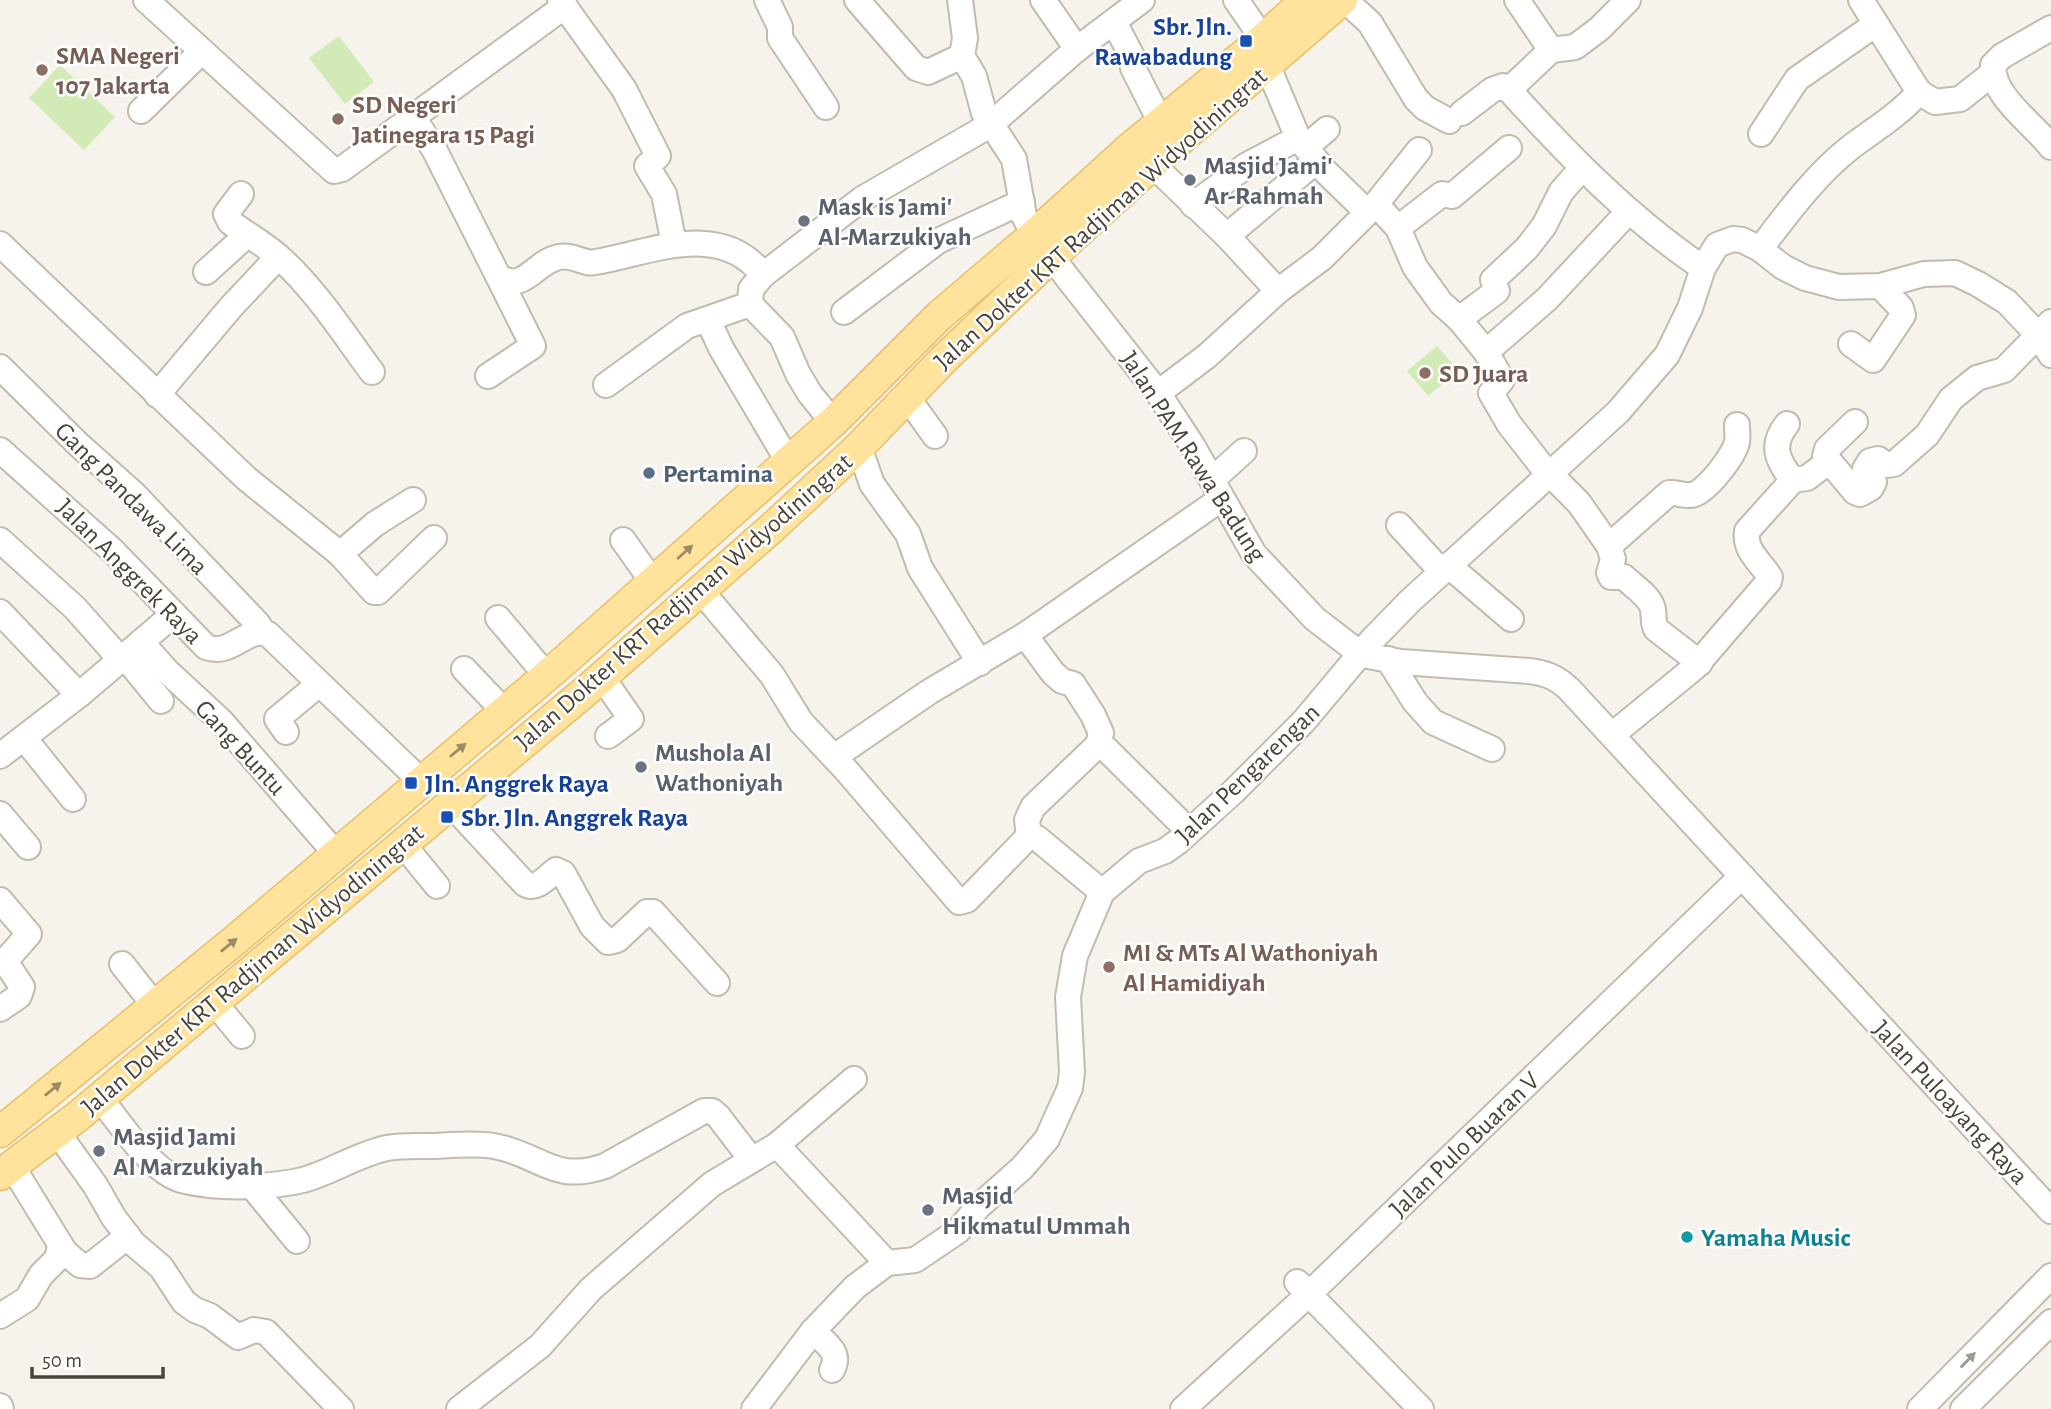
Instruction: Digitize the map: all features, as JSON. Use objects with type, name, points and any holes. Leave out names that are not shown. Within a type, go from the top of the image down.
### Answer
[{"type":"main road","name":"Jalan Dokter KRT Radjiman Widyodiningrat","points":[[0,1132],[337,855],[547,676],[833,422],[940,315],[1042,246],[1153,165],[1266,51],[1306,0]]},
{"type":"main road","name":"Jalan Dokter KRT Radjiman Widyodiningrat","points":[[6,1171],[100,1098],[701,591],[859,447],[1042,246],[1161,123],[1343,0]]},
{"type":"street","points":[[146,0],[334,171],[342,169],[562,3],[624,89],[658,156],[647,166],[664,194],[674,244]]},
{"type":"street","points":[[767,0],[780,27],[780,38],[826,107]]},
{"type":"street","points":[[857,0],[916,68],[928,72],[962,56]]},
{"type":"street","name":"Jalan PAM Rawa Badung","points":[[960,0],[965,38],[962,56],[974,76],[984,114],[1014,159],[1024,216],[1042,246],[1158,393],[1254,554],[1315,618],[1362,655],[1388,660],[1546,673],[1569,689],[1742,876]]},
{"type":"street","points":[[1043,0],[1077,49]]},
{"type":"street","points":[[833,422],[798,374],[782,337],[750,304],[752,285],[862,200],[990,125],[1077,49],[1142,0]]},
{"type":"street","points":[[1236,0],[1266,51],[1273,83],[1306,149],[1371,208],[1398,228],[1415,267],[1441,303],[1459,319],[1486,352],[1502,380],[1491,393],[1509,424],[1541,465],[1579,503],[1609,546],[1613,559],[1609,573],[1611,577],[1621,575],[1632,585],[1653,608],[1653,623],[1656,629],[1700,663]]},
{"type":"street","points":[[1343,0],[1370,23],[1416,99],[1425,108],[1456,117],[1492,90],[1503,86],[1582,168],[1629,211],[1703,268],[1717,245],[1733,239],[1742,240],[1760,249],[1783,267],[1821,284],[1839,287],[1880,286],[1924,274],[1955,273],[2007,302],[2047,337],[2004,370],[1977,378],[1951,399],[1927,435],[1897,462],[1887,465],[1875,459],[1866,465],[1865,469],[1874,482],[1871,488],[1860,495],[1825,456],[1827,449],[1855,422]]},
{"type":"street","points":[[1517,0],[1551,50]]},
{"type":"street","points":[[1509,90],[1551,50],[1575,47],[1599,29],[1628,0]]},
{"type":"street","points":[[1861,0],[1919,92],[1935,102],[1959,99],[1993,73]]},
{"type":"street","points":[[1114,22],[1135,62],[1133,68],[1161,123]]},
{"type":"street","points":[[1760,134],[1797,79],[1876,24]]},
{"type":"street","points":[[2051,28],[2002,56],[1993,65],[1997,85],[2011,104],[2051,146]]},
{"type":"street","points":[[141,111],[202,51]]},
{"type":"street","points":[[1760,249],[1811,185],[1852,147],[1885,125],[1919,92]]},
{"type":"street","points":[[412,116],[434,149],[533,346],[488,376]]},
{"type":"street","points":[[1227,236],[1327,129]]},
{"type":"street","points":[[1398,228],[1441,194],[1451,196],[1510,148]]},
{"type":"street","points":[[1193,205],[1247,164],[1306,149]]},
{"type":"street","points":[[1158,393],[1207,356],[1278,291],[1322,258],[1371,208],[1419,150]]},
{"type":"street","points":[[1153,165],[1227,236],[1278,291]]},
{"type":"street","points":[[1459,319],[1497,290],[1493,280],[1527,248],[1561,192],[1582,168]]},
{"type":"street","points":[[241,194],[226,214],[227,218],[278,257],[325,308],[372,372]]},
{"type":"street","points":[[844,312],[937,241],[1022,202]]},
{"type":"street","points":[[1486,352],[1547,299],[1629,211]]},
{"type":"street","points":[[206,272],[247,235]]},
{"type":"street","points":[[0,244],[262,493],[340,554],[376,593],[434,538]]},
{"type":"street","points":[[498,275],[508,282],[517,283],[556,257],[575,257],[591,264],[674,244],[706,244],[735,252],[753,262],[763,275]]},
{"type":"street","points":[[157,395],[278,257]]},
{"type":"street","name":"Jalan Pengarengan","points":[[754,1409],[813,1331],[855,1287],[887,1263],[915,1260],[958,1231],[978,1207],[1021,1168],[1047,1139],[1070,1088],[1072,1072],[1068,997],[1075,956],[1102,892],[1139,861],[1165,851],[1234,791],[1304,721],[1384,628],[1445,568],[1618,412],[1667,355],[1690,307],[1703,268]]},
{"type":"street","points":[[1850,344],[1873,360],[1899,323],[1903,315],[1901,308],[1880,286]]},
{"type":"street","points":[[606,385],[687,326],[750,304]]},
{"type":"street","points":[[708,320],[721,348],[788,461]]},
{"type":"street","name":"Gang Pandawa Lima","points":[[0,367],[134,494],[262,631]]},
{"type":"street","points":[[907,397],[935,436]]},
{"type":"street","points":[[1787,424],[1780,432],[1776,455],[1793,480]]},
{"type":"street","points":[[1609,546],[1669,493],[1691,495],[1714,478],[1738,441],[1737,425]]},
{"type":"street","points":[[859,447],[872,484],[908,534],[920,568],[979,663]]},
{"type":"street","name":"Jalan Anggrek Raya","points":[[0,450],[113,551],[206,648],[215,651],[224,649],[262,631]]},
{"type":"street","points":[[834,757],[929,692],[1025,635],[1216,489],[1244,451]]},
{"type":"street","points":[[1612,735],[1700,663],[1770,579],[1751,552],[1747,531],[1793,480],[1807,478],[1828,462]]},
{"type":"street","points":[[340,554],[375,524],[414,500]]},
{"type":"street","points":[[1399,525],[1445,568],[1511,619]]},
{"type":"street","points":[[0,540],[130,654],[161,701]]},
{"type":"street","points":[[623,540],[652,581]]},
{"type":"street","points":[[701,591],[772,675],[801,722],[959,902],[967,900],[1029,836]]},
{"type":"street","points":[[0,612],[79,695]]},
{"type":"street","points":[[73,799],[7,748],[79,695],[174,614]]},
{"type":"street","points":[[498,618],[547,676]]},
{"type":"street","points":[[262,631],[421,781]]},
{"type":"street","points":[[1025,635],[1053,673],[1062,681],[1070,681],[1082,696],[1100,729],[1099,742],[1034,807],[1027,820],[1029,836]]},
{"type":"street","name":"Gang Buntu","points":[[130,654],[167,671],[221,721],[337,855]]},
{"type":"street","points":[[1388,660],[1415,702],[1433,722],[1492,749]]},
{"type":"street","points":[[464,670],[504,710]]},
{"type":"street","points":[[602,677],[631,719],[608,736]]},
{"type":"street","points":[[286,732],[277,719],[319,684]]},
{"type":"street","points":[[1099,742],[1189,831]]},
{"type":"street","points":[[450,803],[525,884],[534,886],[556,870],[563,873],[592,926],[608,942],[617,940],[647,912],[653,912],[718,983]]},
{"type":"street","points":[[0,814],[28,847]]},
{"type":"street","points":[[1029,836],[1037,838],[1102,892]]},
{"type":"street","points":[[402,843],[437,886]]},
{"type":"street","name":"Jalan Puloayang Raya","points":[[1742,876],[2051,1211]]},
{"type":"street","name":"Jalan Pulo Buaran V","points":[[1183,1409],[1303,1288],[1742,876]]},
{"type":"street","points":[[0,900],[29,934],[8,959],[7,964],[23,988],[0,1009]]},
{"type":"street","points":[[122,964],[155,1006]]},
{"type":"street","points":[[214,1002],[243,1036]]},
{"type":"street","points":[[459,1409],[540,1346],[591,1289],[712,1184],[777,1145],[854,1079]]},
{"type":"street","points":[[100,1098],[159,1168],[182,1180],[201,1183],[251,1185],[302,1180],[388,1148],[439,1145],[492,1146],[517,1153],[551,1168],[570,1173],[588,1172],[605,1166],[704,1111],[712,1111],[718,1116],[751,1159]]},
{"type":"street","points":[[57,1132],[95,1185],[114,1218],[128,1236],[161,1267],[184,1302],[210,1316],[237,1337],[254,1330],[267,1332],[341,1409]]},
{"type":"street","points":[[777,1145],[887,1263]]},
{"type":"street","points":[[6,1171],[35,1200],[60,1246],[74,1262],[90,1266],[128,1236]]},
{"type":"street","points":[[251,1185],[297,1241]]},
{"type":"street","points":[[0,1316],[27,1299],[41,1275],[57,1259],[60,1246]]},
{"type":"street","points":[[1920,1409],[2051,1276]]},
{"type":"street","points":[[1303,1288],[1421,1409]]},
{"type":"street","points":[[1963,1409],[2051,1322]]},
{"type":"street","points":[[813,1331],[836,1355],[832,1370]]},
{"type":"green space","points":[[339,36],[374,82],[345,104],[309,58]]},
{"type":"green space","points":[[60,65],[115,117],[84,150],[29,98]]},
{"type":"green space","points":[[1437,346],[1459,371],[1428,396],[1407,371]]},
{"type":"place","name":"Sbr. Jln. Rawabadung","points":[[1246,41]]},
{"type":"place","name":"SMA Negeri 107 Jakarta","points":[[42,70]]},
{"type":"place","name":"SD Negeri Jatinegara 15 Pagi","points":[[338,119]]},
{"type":"place","name":"Masjid Jami' Ar-Rahmah","points":[[1190,180]]},
{"type":"place","name":"Mask is Jami' Al-Marzukiyah","points":[[804,221]]},
{"type":"place","name":"SD Juara","points":[[1425,373]]},
{"type":"place","name":"Pertamina","points":[[649,473]]},
{"type":"place","name":"Mushola Al Wathoniyah","points":[[641,767]]},
{"type":"place","name":"Jln. Anggrek Raya","points":[[411,783]]},
{"type":"place","name":"Sbr. Jln. Anggrek Raya","points":[[447,817]]},
{"type":"place","name":"MI & MTs Al Wathoniyah Al Hamidiyah","points":[[1109,967]]},
{"type":"place","name":"Masjid Jami Al Marzukiyah","points":[[99,1151]]},
{"type":"place","name":"Masjid Hikmatul Ummah","points":[[928,1210]]},
{"type":"place","name":"Yamaha Music","points":[[1687,1237]]}]
